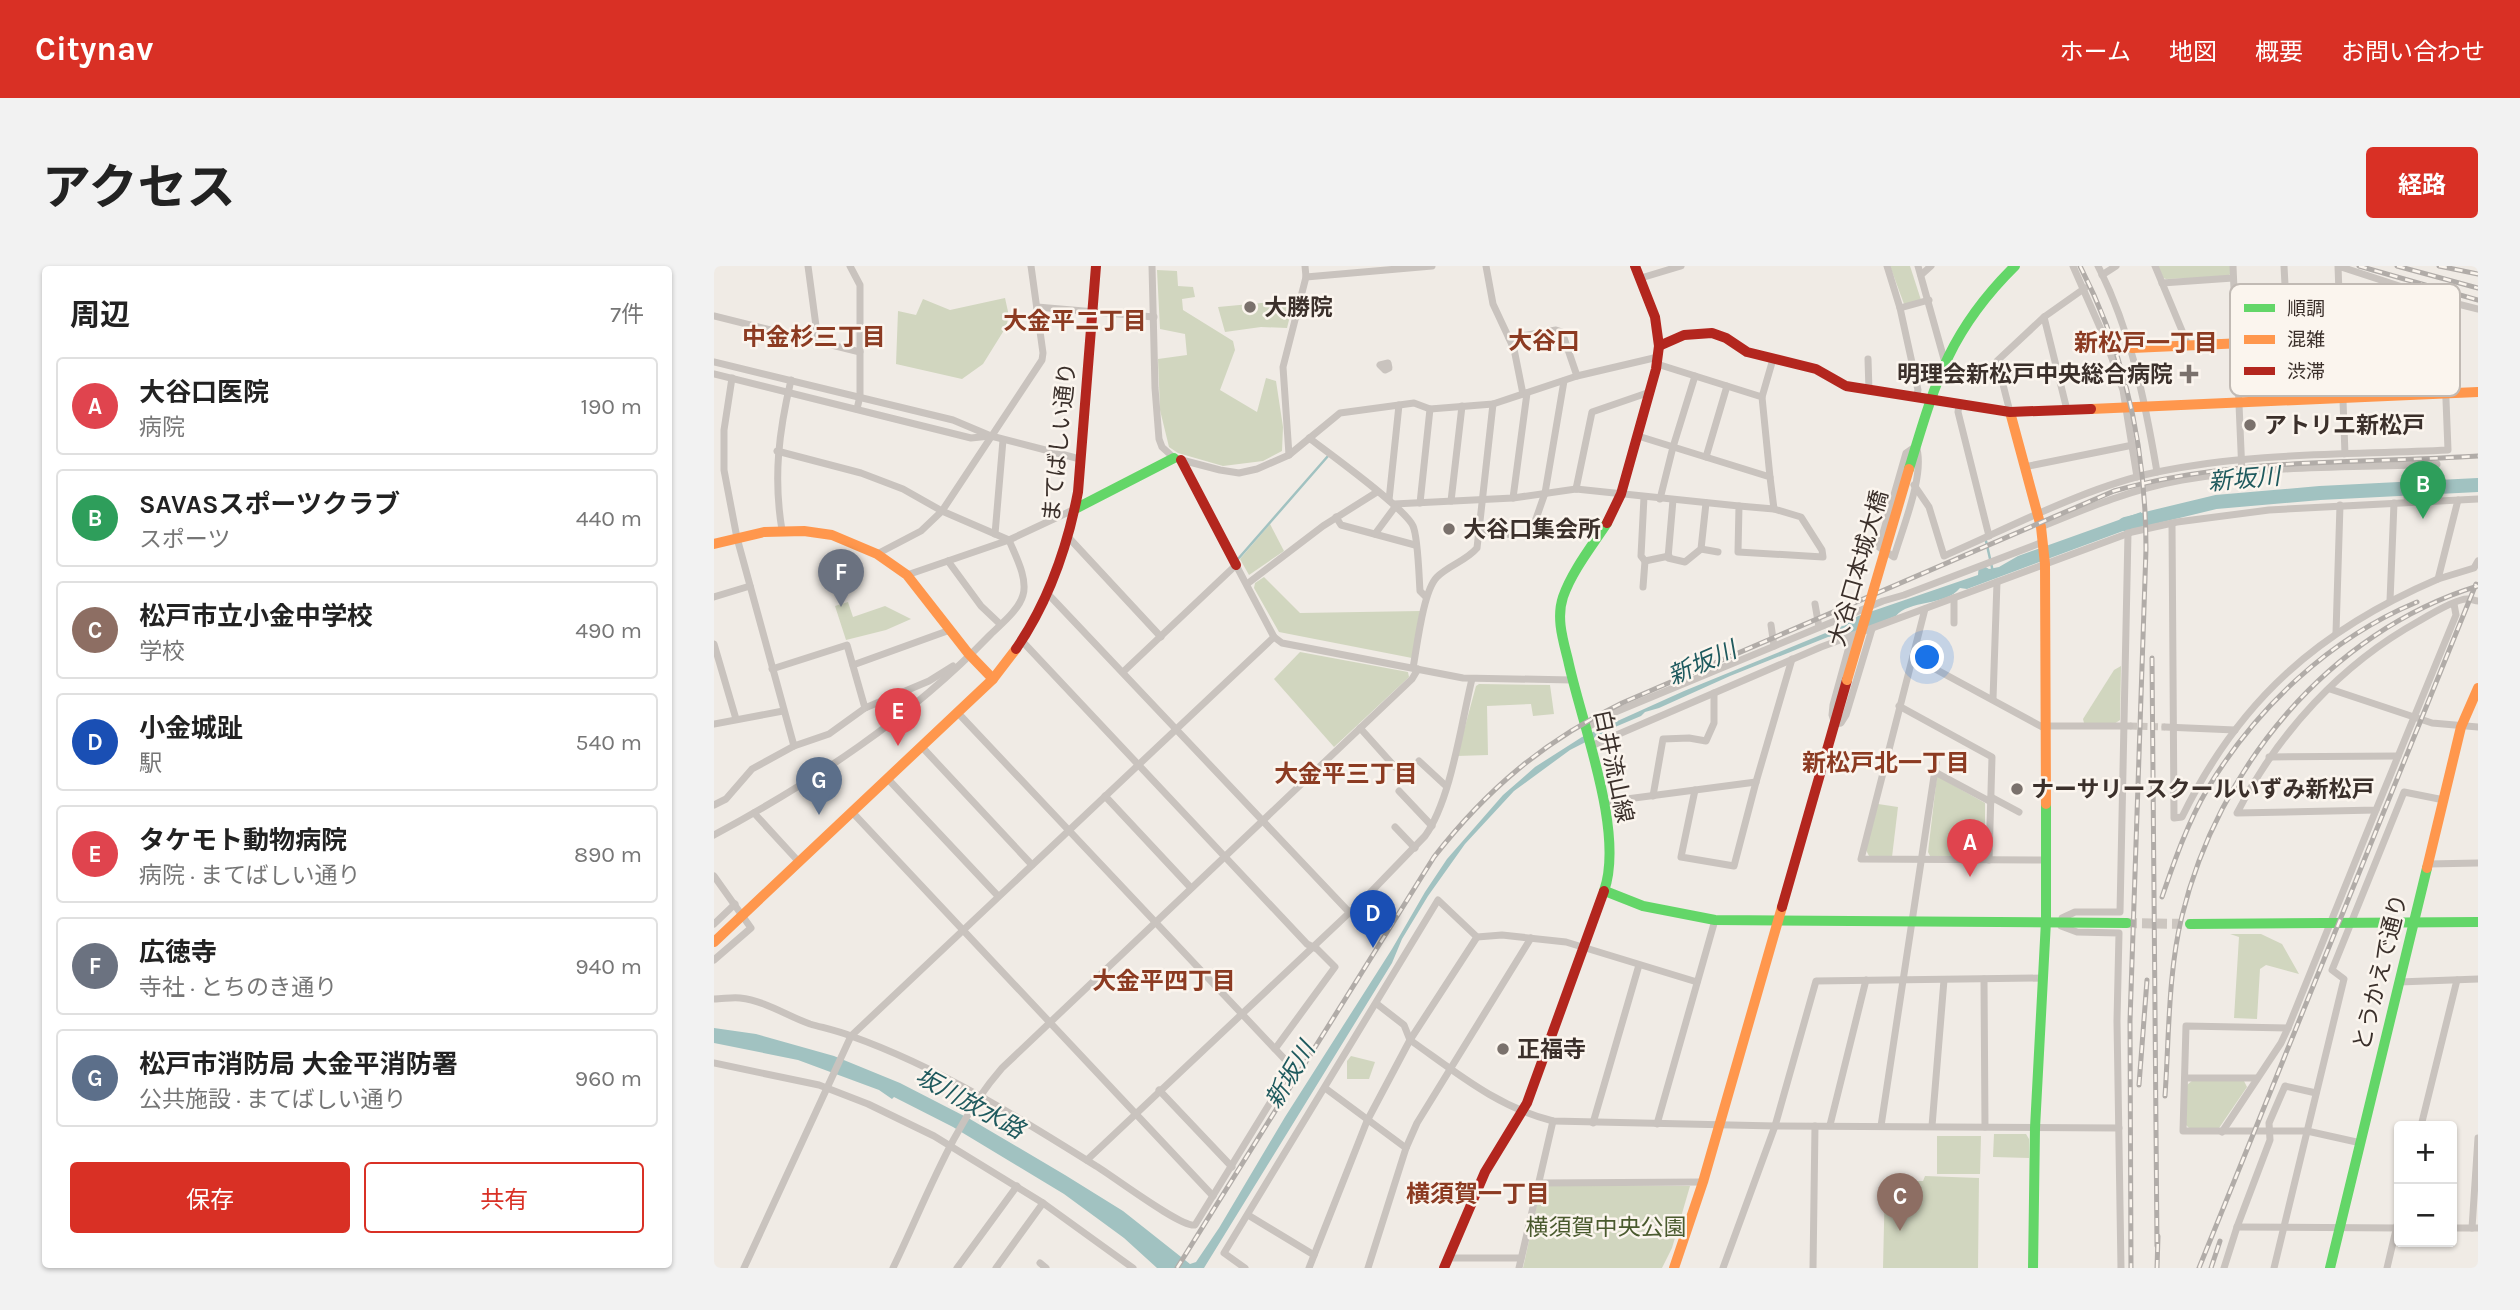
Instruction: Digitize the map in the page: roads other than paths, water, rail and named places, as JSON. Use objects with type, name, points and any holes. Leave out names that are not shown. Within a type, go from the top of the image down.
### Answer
[{"type":"street","points":[[808,266],[812,280],[818,341]]},
{"type":"street","points":[[850,266],[860,285],[860,396],[857,409]]},
{"type":"street","points":[[877,554],[922,531],[942,511],[1042,360],[1031,266]]},
{"type":"street","name":"まてばしい通り","points":[[714,942],[993,679],[1022,642],[1049,595],[1070,539],[1075,509],[1096,266]]},
{"type":"street","points":[[1152,266],[1157,428],[1162,447],[1178,459],[1239,473],[1257,469],[1289,455],[1340,414],[1414,403],[1430,409],[1493,404],[1577,376],[1658,355],[1684,335],[1705,332],[1726,338],[1747,352],[1816,369],[1846,386],[2010,412],[2377,396]]},
{"type":"street","points":[[1289,455],[1283,367],[1306,277],[1305,266]]},
{"type":"street","points":[[1306,277],[1432,266]]},
{"type":"street","points":[[1486,266],[1493,304],[1514,349],[1525,394],[1513,498]]},
{"type":"street","name":"白井流山線","points":[[1446,1263],[1485,1172],[1522,1112],[1541,1068],[1605,891],[1609,862],[1608,822],[1587,729],[1572,680],[1560,612],[1563,597],[1621,494],[1650,392],[1658,355],[1655,317],[1635,266]]},
{"type":"street","points":[[1641,278],[1681,266]]},
{"type":"street","points":[[1887,266],[1900,308],[1918,390],[1916,398]]},
{"type":"street","points":[[1918,266],[1944,359]]},
{"type":"street","points":[[1921,275],[1931,266]]},
{"type":"street","name":"大谷口本城大橋","points":[[1674,1268],[1703,1182],[1929,401],[1944,359],[1975,307],[2015,266]]},
{"type":"street","points":[[2073,266],[2085,288],[2106,341],[2127,407],[2137,477]]},
{"type":"street","points":[[2098,266],[2132,348],[2157,472]]},
{"type":"street","points":[[2102,275],[2116,266]]},
{"type":"street","points":[[2155,266],[2188,345]]},
{"type":"street","points":[[2233,266],[2234,284]]},
{"type":"street","points":[[2284,266],[2285,284]]},
{"type":"street","points":[[2338,284],[2338,266],[2393,284]]},
{"type":"street","points":[[2162,283],[2234,278]]},
{"type":"street","points":[[2033,1268],[2035,1128],[2046,921],[2045,563],[2039,521],[1997,361],[2044,317],[2085,288]]},
{"type":"street","points":[[1900,308],[1929,300]]},
{"type":"street","points":[[2460,304],[2478,309]]},
{"type":"street","points":[[1037,307],[1154,317]]},
{"type":"street","points":[[714,316],[860,352]]},
{"type":"street","points":[[2044,317],[2067,410]]},
{"type":"street","points":[[1509,338],[1556,330],[1562,332],[1577,376]]},
{"type":"street","points":[[2132,348],[2230,344]]},
{"type":"street","points":[[1658,355],[1695,376],[1762,397]]},
{"type":"street","points":[[1773,359],[1762,397],[1774,509]]},
{"type":"street","points":[[1868,359],[1869,391]]},
{"type":"street","points":[[714,362],[953,420],[1003,440],[1080,459]]},
{"type":"street","points":[[714,374],[971,438],[991,436]]},
{"type":"street","points":[[1660,499],[1672,447],[1695,376]]},
{"type":"street","points":[[732,378],[724,430],[724,470],[737,538],[794,746]]},
{"type":"street","points":[[782,530],[777,500],[777,451],[791,380]]},
{"type":"street","points":[[1479,532],[1530,536],[1545,492],[1564,381]]},
{"type":"street","points":[[1706,457],[1727,386]]},
{"type":"street","points":[[2460,392],[2478,391]]},
{"type":"street","points":[[1576,489],[1592,412],[1650,392]]},
{"type":"street","points":[[2238,396],[2242,473]]},
{"type":"street","points":[[2039,521],[2112,484],[2199,464],[2448,450],[2447,396]]},
{"type":"street","points":[[2342,398],[2345,454]]},
{"type":"street","points":[[893,1268],[950,1145],[979,1096],[1012,1056],[1412,679],[1426,597],[1438,575],[1477,548],[1493,404]]},
{"type":"street","points":[[1375,534],[1393,504],[1399,405]]},
{"type":"street","points":[[1959,405],[1958,412],[1989,536]]},
{"type":"street","points":[[1451,501],[1462,406]]},
{"type":"street","points":[[1420,503],[1430,409]]},
{"type":"street","points":[[1638,436],[1770,477]]},
{"type":"street","points":[[1310,438],[1393,504],[1412,523],[1420,591],[1426,597]]},
{"type":"street","points":[[995,534],[1003,440]]},
{"type":"street","points":[[2024,467],[2133,445]]},
{"type":"street","points":[[1916,446],[1919,455],[1914,485],[1894,556],[1879,547],[1906,453],[1916,446]]},
{"type":"street","points":[[714,835],[813,779],[872,737],[968,658],[1023,596],[1024,585],[1018,561],[1009,540],[942,511],[903,489],[860,473],[777,451]]},
{"type":"street","points":[[907,575],[1009,540],[1178,459]]},
{"type":"street","points":[[1178,459],[1274,637],[1282,643],[1472,679],[1572,680]]},
{"type":"street","points":[[1914,485],[1930,507],[1944,556],[1989,536],[2117,496],[2182,480],[2242,473],[2437,464]]},
{"type":"street","points":[[2407,480],[2407,497]]},
{"type":"street","points":[[1393,504],[1513,498],[1576,489],[1774,509],[1801,517],[1822,550],[1823,557],[1738,552],[1739,506]]},
{"type":"street","points":[[1247,584],[1336,517],[1377,492]]},
{"type":"street","points":[[1643,587],[1645,561],[1640,556],[1639,548],[1644,497]]},
{"type":"street","points":[[1590,745],[1792,659],[2128,533],[2229,514],[2340,505],[2478,499]]},
{"type":"street","points":[[1668,556],[1673,500]]},
{"type":"street","points":[[2438,579],[2458,500]]},
{"type":"street","points":[[1645,561],[1668,556],[1685,562],[1700,549],[1706,503]]},
{"type":"street","points":[[2390,601],[2394,503]]},
{"type":"street","points":[[2336,633],[2340,505]]},
{"type":"street","points":[[1336,517],[1341,525],[1415,545]]},
{"type":"street","points":[[2172,524],[2174,818],[2182,817],[2208,767],[2256,703],[2286,673],[2336,633],[2390,601],[2438,579],[2474,568],[2478,561]]},
{"type":"street","points":[[714,544],[782,530],[832,536],[877,554],[907,575],[968,658],[993,679]]},
{"type":"street","points":[[2121,1268],[2119,933],[2074,931],[2062,926],[2062,918],[2075,912],[2119,912],[2126,726],[2128,533]]},
{"type":"street","points":[[1070,539],[1161,636]]},
{"type":"street","points":[[1587,729],[1613,713],[1819,627],[2044,543]]},
{"type":"street","points":[[1700,549],[1718,552]]},
{"type":"street","points":[[948,561],[981,606],[1000,624]]},
{"type":"street","points":[[1123,672],[1236,565]]},
{"type":"street","points":[[1993,699],[1997,582]]},
{"type":"street","points":[[714,597],[750,586]]},
{"type":"street","points":[[1049,595],[1349,912]]},
{"type":"street","points":[[1954,598],[1954,622]]},
{"type":"street","points":[[2376,810],[2237,813],[2269,757],[2298,722],[2362,658],[2397,633],[2454,604],[2467,598],[2478,601]]},
{"type":"street","points":[[1815,604],[1819,627]]},
{"type":"street","points":[[2222,1132],[2288,1028],[2456,615],[2454,604]]},
{"type":"street","points":[[1925,609],[1861,859],[2046,860]]},
{"type":"street","points":[[1771,625],[1774,646]]},
{"type":"street","points":[[1852,636],[1833,705],[1835,724],[1841,723],[1846,715],[1872,629]]},
{"type":"street","points":[[853,665],[950,630]]},
{"type":"street","points":[[744,1268],[851,1036],[1274,637]]},
{"type":"street","points":[[1022,642],[1307,944],[1335,967],[1275,1049]]},
{"type":"street","points":[[714,644],[717,669],[736,719]]},
{"type":"street","points":[[772,669],[847,645],[864,708]]},
{"type":"street","points":[[1913,657],[2046,727],[2126,726]]},
{"type":"street","points":[[714,805],[726,799],[752,769],[794,746],[830,734],[864,708],[929,681],[968,658]]},
{"type":"street","points":[[1695,790],[1681,857],[1734,866],[1792,659]]},
{"type":"street","points":[[1087,1160],[1415,848],[1432,826],[1447,786],[1472,679]]},
{"type":"street","name":"とうかえで通り","points":[[2330,1268],[2461,727],[2478,688]]},
{"type":"street","points":[[2330,689],[2432,723],[2478,727]]},
{"type":"street","points":[[1653,796],[1663,740],[1689,738],[1706,741],[1714,723],[1714,694]]},
{"type":"street","points":[[1899,706],[1992,757],[1989,860]]},
{"type":"street","points":[[714,724],[783,711]]},
{"type":"street","points":[[714,999],[738,997],[753,1000],[808,1023],[851,1036],[916,1064],[979,1096],[1087,1160],[1170,1216],[1189,1226],[1195,1225],[1292,1068],[958,713]]},
{"type":"street","points":[[2165,727],[2235,730]]},
{"type":"street","points":[[1360,728],[1395,767]]},
{"type":"street","points":[[922,747],[1032,865]]},
{"type":"street","points":[[2269,757],[2398,756]]},
{"type":"street","points":[[1419,761],[1447,786]]},
{"type":"street","points":[[1881,1126],[1936,767],[2019,812]]},
{"type":"street","points":[[887,778],[998,896]]},
{"type":"street","points":[[1604,803],[1756,782]]},
{"type":"street","points":[[1399,791],[1432,826]]},
{"type":"street","points":[[2274,1268],[2344,979],[2332,970],[2404,792],[2444,800]]},
{"type":"street","points":[[1105,796],[1191,888]]},
{"type":"street","points":[[754,813],[800,862]]},
{"type":"street","points":[[853,813],[1213,1196]]},
{"type":"street","points":[[1395,827],[1415,848]]},
{"type":"street","points":[[2428,864],[2478,863]]},
{"type":"street","points":[[714,876],[751,928],[714,960]]},
{"type":"street","points":[[1605,891],[1643,906],[1715,920],[2127,923]]},
{"type":"street","points":[[1245,1268],[1224,1253],[1438,900],[1477,937],[1502,936],[1566,942],[1697,982]]},
{"type":"street","points":[[714,924],[735,904]]},
{"type":"street","points":[[1657,1124],[1715,920]]},
{"type":"street","points":[[2190,924],[2478,922]]},
{"type":"street","points":[[1309,1268],[1367,1121],[1410,1040],[1477,937]]},
{"type":"street","points":[[1368,1268],[1406,1148],[1417,1123],[1531,938]]},
{"type":"street","points":[[1594,1123],[1639,965]]},
{"type":"street","points":[[1723,1268],[1776,1126],[1816,981],[2043,978]]},
{"type":"street","points":[[1984,979],[1984,1127]]},
{"type":"street","points":[[2399,982],[2478,979]]},
{"type":"street","points":[[1830,1125],[1866,980]]},
{"type":"street","points":[[1932,1126],[1944,980]]},
{"type":"street","points":[[2422,1121],[2457,980]]},
{"type":"street","points":[[1377,1004],[1404,1025],[1410,1040],[1494,1099],[1522,1112],[1553,1121],[1776,1126],[2119,1128]]},
{"type":"street","points":[[2288,1028],[2186,1026],[2182,1131],[2307,1131],[2361,1143]]},
{"type":"street","points":[[714,1063],[826,1087],[868,1104],[950,1145],[1043,1202],[1133,1268]]},
{"type":"street","points":[[2185,1078],[2257,1078]]},
{"type":"street","points":[[2224,1268],[2270,1140],[2269,1123],[2285,1086],[2316,1093]]},
{"type":"street","points":[[1325,1088],[1406,1148]]},
{"type":"street","points":[[1160,1090],[1232,1167]]},
{"type":"street","points":[[1519,1268],[1553,1121]]},
{"type":"street","points":[[1813,1268],[1815,1126]]},
{"type":"street","points":[[2457,1228],[2475,1228],[2478,1138]]},
{"type":"street","points":[[1539,1183],[1703,1182]]},
{"type":"street","points":[[957,1268],[1017,1186]]},
{"type":"street","points":[[996,1268],[1043,1202]]},
{"type":"street","points":[[1248,1216],[1314,1255]]},
{"type":"street","points":[[2237,1227],[2394,1228]]},
{"type":"street","points":[[2387,1268],[2394,1243]]},
{"type":"street","points":[[1446,1263],[1521,1258]]},
{"type":"street","points":[[1231,1268],[1232,1259]]},
{"type":"water","points":[[2141,512],[2142,524],[1967,589],[1960,588],[1946,598],[1909,607],[1896,616],[1853,633],[1828,637],[1645,712],[1570,750],[1514,791],[1465,844],[1428,896],[1402,939],[1392,963],[1204,1268],[1157,1268],[1124,1238],[1064,1194],[953,1127],[894,1097],[892,1099],[879,1090],[798,1060],[714,1043],[714,1028],[756,1034],[834,1056],[900,1083],[970,1119],[1065,1175],[1123,1211],[1190,1264],[1196,1262],[1447,859],[1503,795],[1535,767],[1582,737],[1684,691],[1845,625],[1858,616],[1978,575],[1979,563],[1989,569],[1999,567],[2018,556]]},
{"type":"waterway","points":[[1238,559],[1328,456]]},
{"type":"waterway","name":"新坂川","points":[[2125,524],[2216,502],[2320,493],[2478,485]]},
{"type":"waterway","points":[[1986,541],[1993,572]]},
{"type":"tunnel","points":[[2130,726],[2165,727]]},
{"type":"tunnel","points":[[2127,923],[2190,924]]},
{"type":"railway","points":[[2080,266],[2110,334],[2121,369],[2137,439],[2145,512],[2130,1021],[2131,1268]]},
{"type":"railway","points":[[2359,266],[2422,284]]},
{"type":"railway","points":[[2397,266],[2478,288]]},
{"type":"railway","points":[[2439,266],[2478,274]]},
{"type":"railway","points":[[2460,295],[2478,300]]},
{"type":"railway","points":[[1177,1268],[1434,857],[1496,788],[1542,750],[1567,734],[1622,703],[2114,491],[2159,480],[2249,467],[2478,456]]},
{"type":"railway","points":[[2199,1268],[2476,584]]},
{"type":"railway","points":[[2165,1096],[2172,983],[2182,916],[2199,861],[2222,808],[2252,759],[2288,713],[2328,672],[2374,636],[2424,607],[2478,586]]},
{"type":"railway","points":[[2162,897],[2182,841],[2208,788],[2227,759],[2272,703],[2298,678],[2354,635],[2417,602]]},
{"type":"railway","points":[[2152,658],[2157,1246]]},
{"type":"railway","points":[[2139,1085],[2147,980]]},
{"type":"railway","points":[[2157,1268],[2158,1236]]},
{"type":"railway","points":[[2211,1268],[2220,1241]]},
{"type":"place","name":"大勝院","points":[[1250,307]]},
{"type":"place","name":"明理会新松戸中央総合病院","points":[[2189,374]]},
{"type":"place","name":"アトリエ新松戸","points":[[2250,425]]},
{"type":"place","name":"SAVASスポーツクラブ","points":[[2423,519]]},
{"type":"place","name":"大谷口集会所","points":[[1449,529]]},
{"type":"place","name":"広徳寺","points":[[841,607]]},
{"type":"place","name":"タケモト動物病院","points":[[898,746]]},
{"type":"place","name":"ナーサリースクールいずみ新松戸","points":[[2017,789]]},
{"type":"place","name":"松戸市消防局 大金平消防署","points":[[819,815]]},
{"type":"place","name":"大谷口医院","points":[[1970,877]]},
{"type":"place","name":"小金城趾","points":[[1373,948]]},
{"type":"place","name":"正福寺","points":[[1503,1049]]},
{"type":"place","name":"松戸市立小金中学校","points":[[1900,1231]]},
{"type":"district","name":"大金平二丁目","points":[[1075,321]]},
{"type":"district","name":"中金杉三丁目","points":[[814,337]]},
{"type":"district","name":"大谷口","points":[[1544,341]]},
{"type":"district","name":"新松戸一丁目","points":[[2146,343]]},
{"type":"district","name":"新松戸北一丁目","points":[[1886,763]]},
{"type":"district","name":"大金平三丁目","points":[[1346,774]]},
{"type":"district","name":"大金平四丁目","points":[[1164,981]]},
{"type":"district","name":"横須賀一丁目","points":[[1478,1194]]},
{"type":"water label","name":"坂川放水路","points":[[970,1103]]},
{"type":"park label","name":"横須賀中央公園","points":[[1606,1227]]}]
